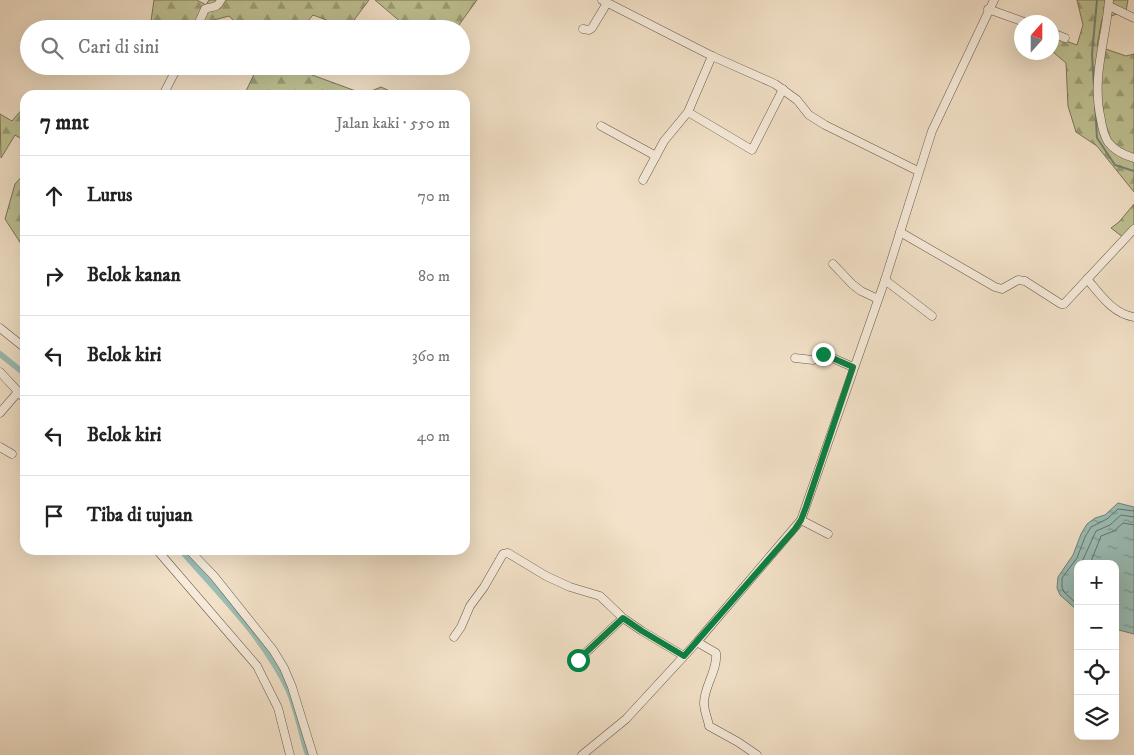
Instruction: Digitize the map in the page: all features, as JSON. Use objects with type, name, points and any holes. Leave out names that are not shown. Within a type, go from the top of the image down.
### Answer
[{"type":"street","points":[[200,20],[205,9],[202,0]]},
{"type":"street","points":[[205,9],[216,7],[221,0]]},
{"type":"street","points":[[582,755],[626,719],[697,642],[801,520],[885,280],[918,171],[936,122],[994,0]]},
{"type":"street","points":[[582,29],[589,30],[592,28],[604,1],[712,56],[775,84],[797,100],[810,115],[825,125],[918,171]]},
{"type":"street","points":[[1134,18],[1109,3],[1097,69],[1097,104],[1103,132],[1108,142],[1116,150],[1134,158]]},
{"type":"street","points":[[988,10],[1014,19]]},
{"type":"street","points":[[1059,35],[1065,38]]},
{"type":"street","points":[[644,180],[664,141],[688,112],[712,56]]},
{"type":"street","points":[[166,90],[173,75]]},
{"type":"street","points":[[688,112],[752,150],[782,89]]},
{"type":"street","points":[[600,126],[656,156]]},
{"type":"street","points":[[900,232],[996,287],[1002,289],[1018,280],[1025,281],[1061,304],[1064,304],[1134,229]]},
{"type":"street","points":[[832,264],[852,284],[878,299]]},
{"type":"street","points":[[1087,279],[1113,308],[1134,317]]},
{"type":"street","points":[[885,280],[932,316]]},
{"type":"street","points":[[0,328],[20,344]]},
{"type":"street","points":[[795,358],[814,360],[820,354],[823,354],[853,367]]},
{"type":"street","points":[[0,372],[18,392],[0,414]]},
{"type":"street","points":[[0,447],[12,454]]},
{"type":"street","points":[[801,520],[828,534]]},
{"type":"street","points":[[454,637],[461,627],[470,606],[505,553],[517,557],[546,576],[570,587],[600,596],[623,618],[684,656]]},
{"type":"street","points":[[161,555],[257,666],[278,708],[290,755]]},
{"type":"street","points":[[194,555],[214,576],[273,650],[292,687],[313,755]]},
{"type":"street","points":[[578,660],[623,618]]},
{"type":"street","points":[[697,642],[716,652],[715,666],[704,701],[704,711],[709,726],[748,752],[757,755]]},
{"type":"green space","points":[[154,0],[197,0],[206,5],[209,0],[369,0],[354,20],[326,20],[313,15],[309,20],[233,20],[229,16],[214,20],[151,20]]},
{"type":"green space","points":[[375,0],[477,0],[463,20],[398,20]]},
{"type":"green space","points":[[1077,0],[1128,0],[1126,11],[1102,19],[1097,46],[1126,56],[1134,54],[1134,192],[1097,146],[1076,132],[1068,106],[1066,63],[1059,57],[1059,39],[1077,45],[1083,25]]},
{"type":"green space","points":[[254,75],[312,75],[353,90],[246,90]]},
{"type":"green space","points":[[381,87],[388,90],[374,90]]},
{"type":"green space","points":[[20,112],[20,138],[15,135],[1,158],[0,114],[12,121]]},
{"type":"green space","points":[[20,178],[20,242],[5,219],[15,184]]},
{"type":"green space","points":[[1134,204],[1134,229],[1128,241],[1111,228],[1119,222]]},
{"type":"water","points":[[1118,503],[1134,507],[1134,634],[1119,630],[1119,560],[1074,560],[1074,607],[1060,595],[1057,588],[1058,577],[1073,555],[1087,524],[1095,518],[1105,515]]},
{"type":"waterway","points":[[1094,88],[1092,54],[1097,0]]},
{"type":"waterway","points":[[1095,105],[1097,138],[1115,165],[1134,171]]},
{"type":"waterway","points":[[0,354],[20,370]]},
{"type":"waterway","points":[[185,555],[253,633],[278,670],[291,697],[308,755]]},
{"type":"route","points":[[578,660],[623,618],[684,656],[795,529],[806,507],[853,367],[823,354]]}]
